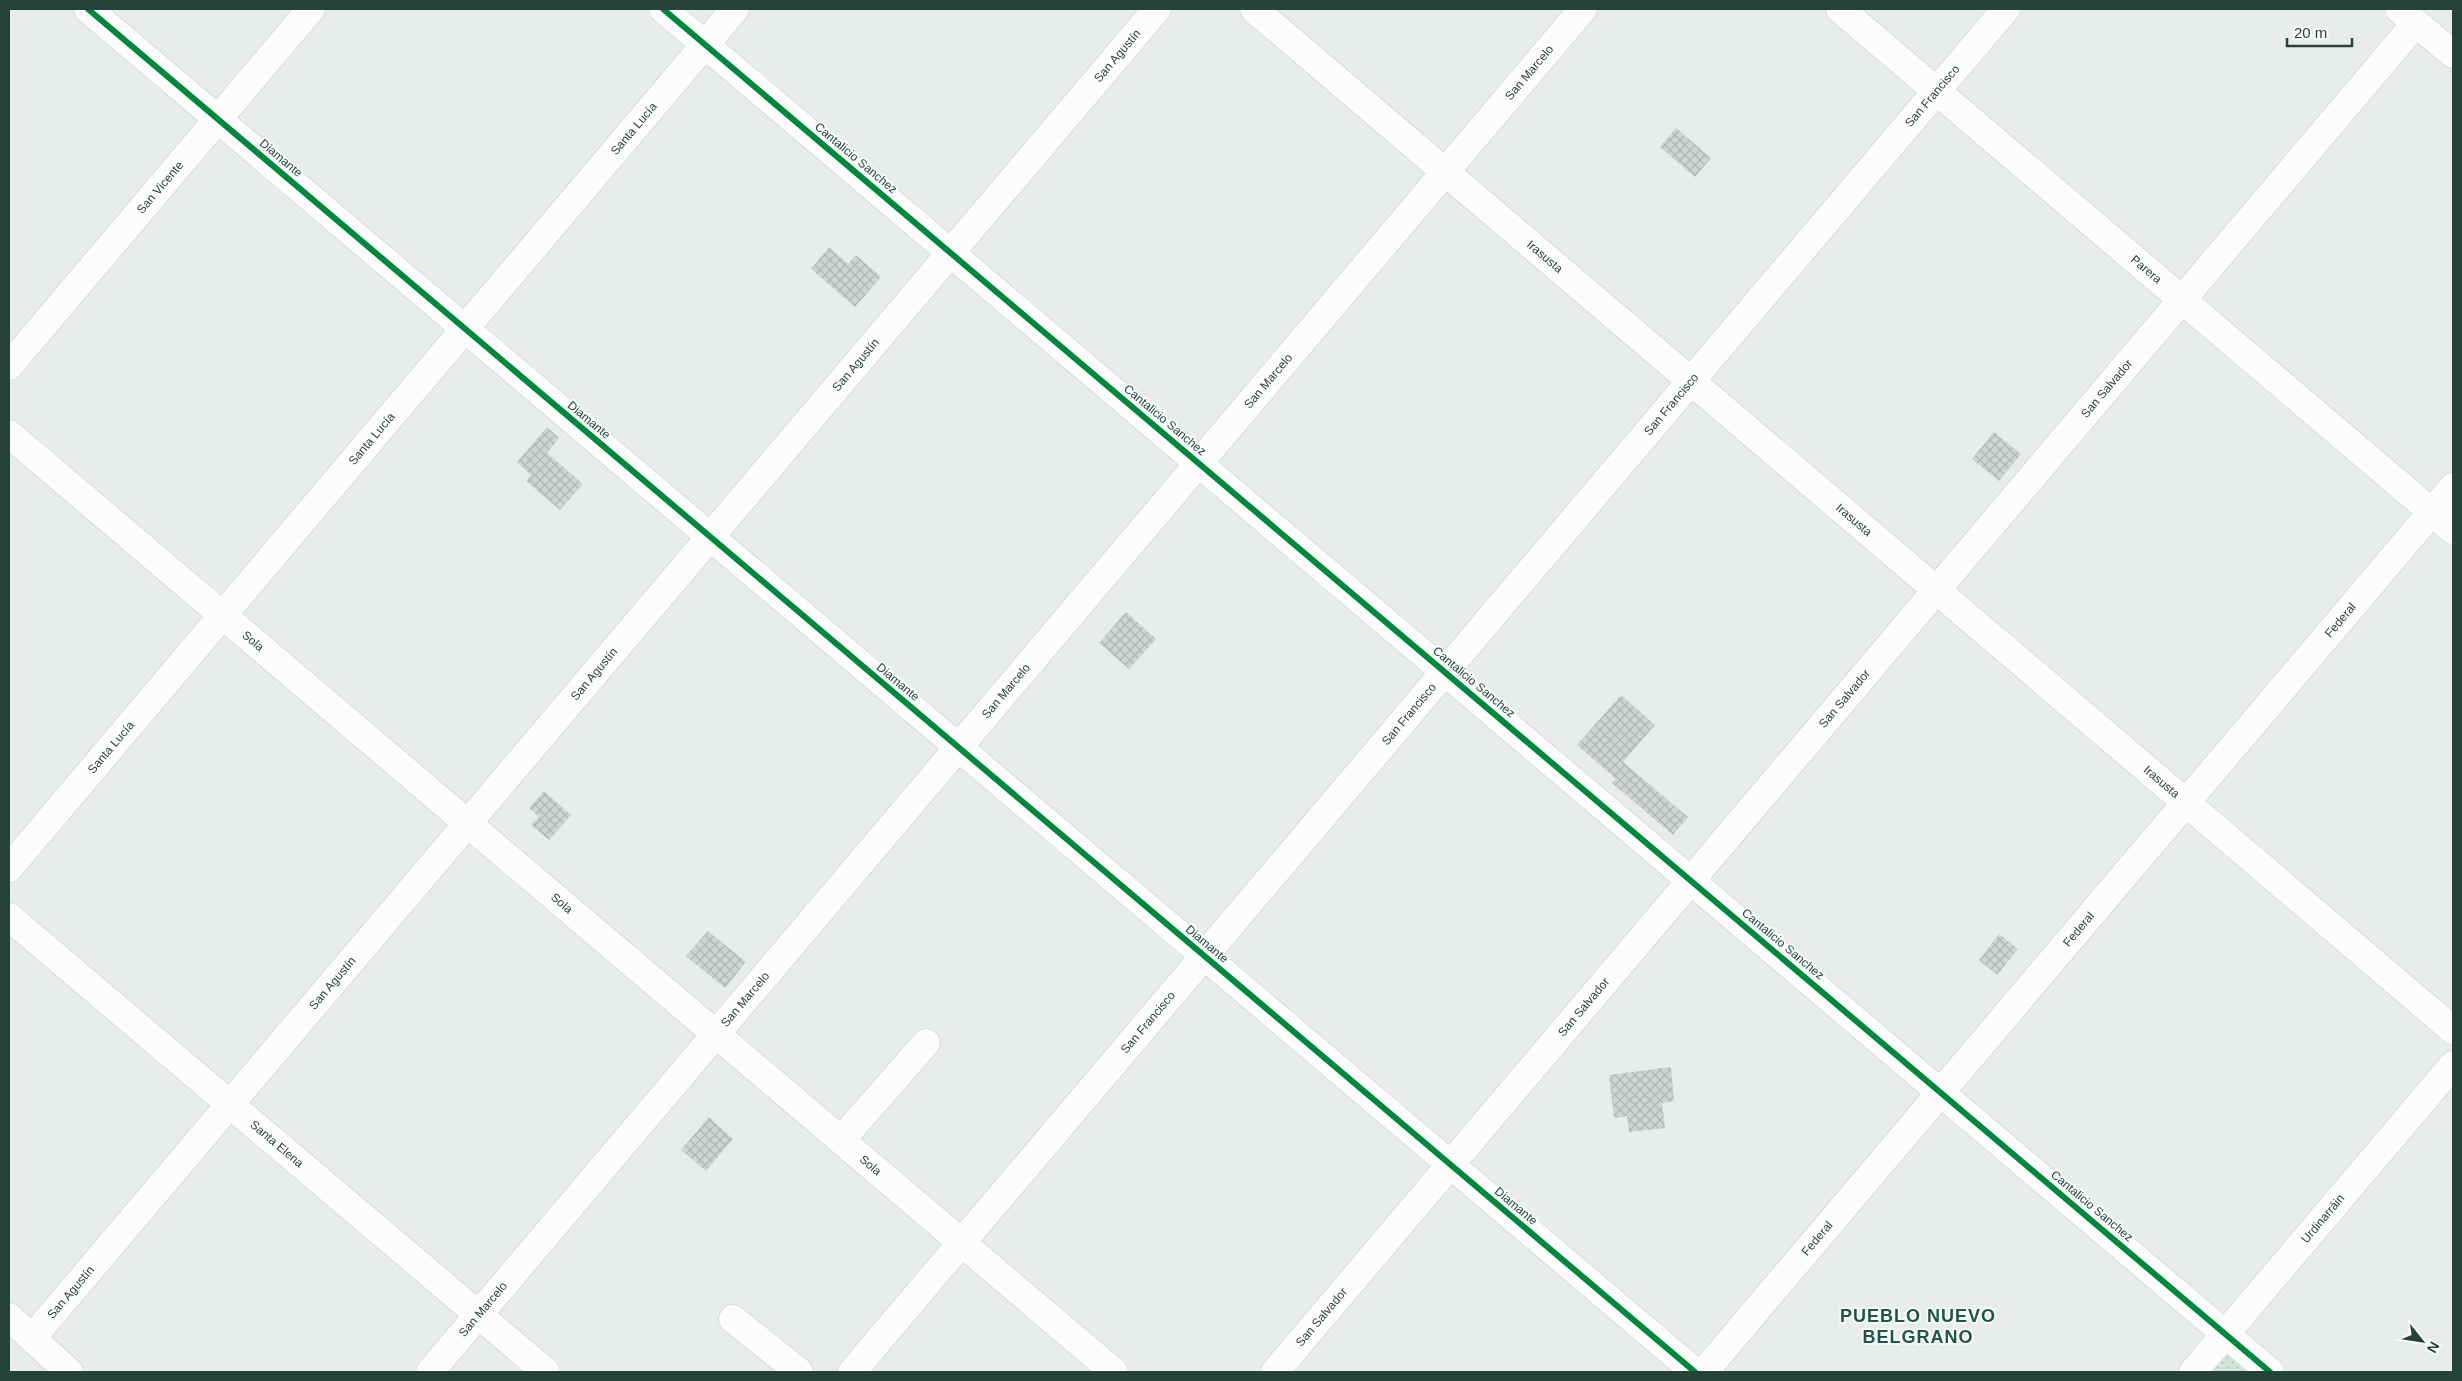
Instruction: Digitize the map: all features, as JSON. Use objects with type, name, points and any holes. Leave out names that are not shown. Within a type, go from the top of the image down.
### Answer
[{"type":"street","name":"Diamante","points":[[88,9],[1694,1372]]},
{"type":"street","name":"San Vicente","points":[[9,366],[311,9]]},
{"type":"street","name":"Cantalicio Sanchez","points":[[663,9],[2270,1372]]},
{"type":"street","name":"Santa Lucía","points":[[9,868],[735,9]]},
{"type":"street","name":"San Agustín","points":[[32,1338],[1157,9]]},
{"type":"street","name":"Irasusta","points":[[1254,9],[2453,1030]]},
{"type":"street","name":"San Marcelo","points":[[430,1372],[1583,9]]},
{"type":"street","name":"Parera","points":[[1840,9],[2453,530]]},
{"type":"street","name":"San Francisco","points":[[852,1372],[2006,9]]},
{"type":"street","points":[[2407,16],[2453,54]]},
{"type":"street","name":"San Salvador","points":[[1275,1372],[2182,299],[2407,16]]},
{"type":"street","name":"Sola","points":[[9,434],[1114,1372]]},
{"type":"street","name":"Federal","points":[[1704,1372],[2453,487]]},
{"type":"street","name":"Santa Elena","points":[[9,916],[546,1372]]},
{"type":"street","points":[[841,1140],[926,1043]]},
{"type":"street","name":"Urdinarráin","points":[[2193,1372],[2453,1065]]},
{"type":"street","points":[[9,1317],[69,1372]]},
{"type":"street","points":[[733,1319],[799,1372]]},
{"type":"green space","points":[[2229,1353],[2251,1372],[2212,1372]]},
{"type":"building","points":[[1676,128],[1711,158],[1695,177],[1660,147]]},
{"type":"building","points":[[829,247],[848,264],[856,255],[881,277],[855,307],[811,269]]},
{"type":"building","points":[[547,427],[559,438],[547,453],[583,484],[560,510],[526,481],[531,475],[517,462]]},
{"type":"building","points":[[1994,432],[2021,454],[1999,481],[1972,459]]},
{"type":"building","points":[[1126,612],[1156,639],[1129,669],[1099,643]]},
{"type":"building","points":[[1621,695],[1655,725],[1623,762],[1688,817],[1673,835],[1612,783],[1616,779],[1577,745]]},
{"type":"building","points":[[544,791],[571,815],[549,840],[531,825],[539,817],[529,808]]},
{"type":"building","points":[[708,931],[746,962],[725,988],[686,956]]},
{"type":"building","points":[[1999,934],[2018,949],[1997,975],[1979,960]]},
{"type":"building","points":[[1671,1067],[1674,1101],[1662,1103],[1665,1128],[1629,1132],[1627,1116],[1614,1118],[1609,1075]]},
{"type":"building","points":[[709,1117],[733,1139],[706,1171],[681,1150]]},
{"type":"cycle path","points":[[88,9],[1695,1372]]},
{"type":"cycle path","points":[[663,9],[2270,1372]]},
{"type":"district","name":"PUEBLO NUEVO BELGRANO","points":[[1918,1326]]}]
